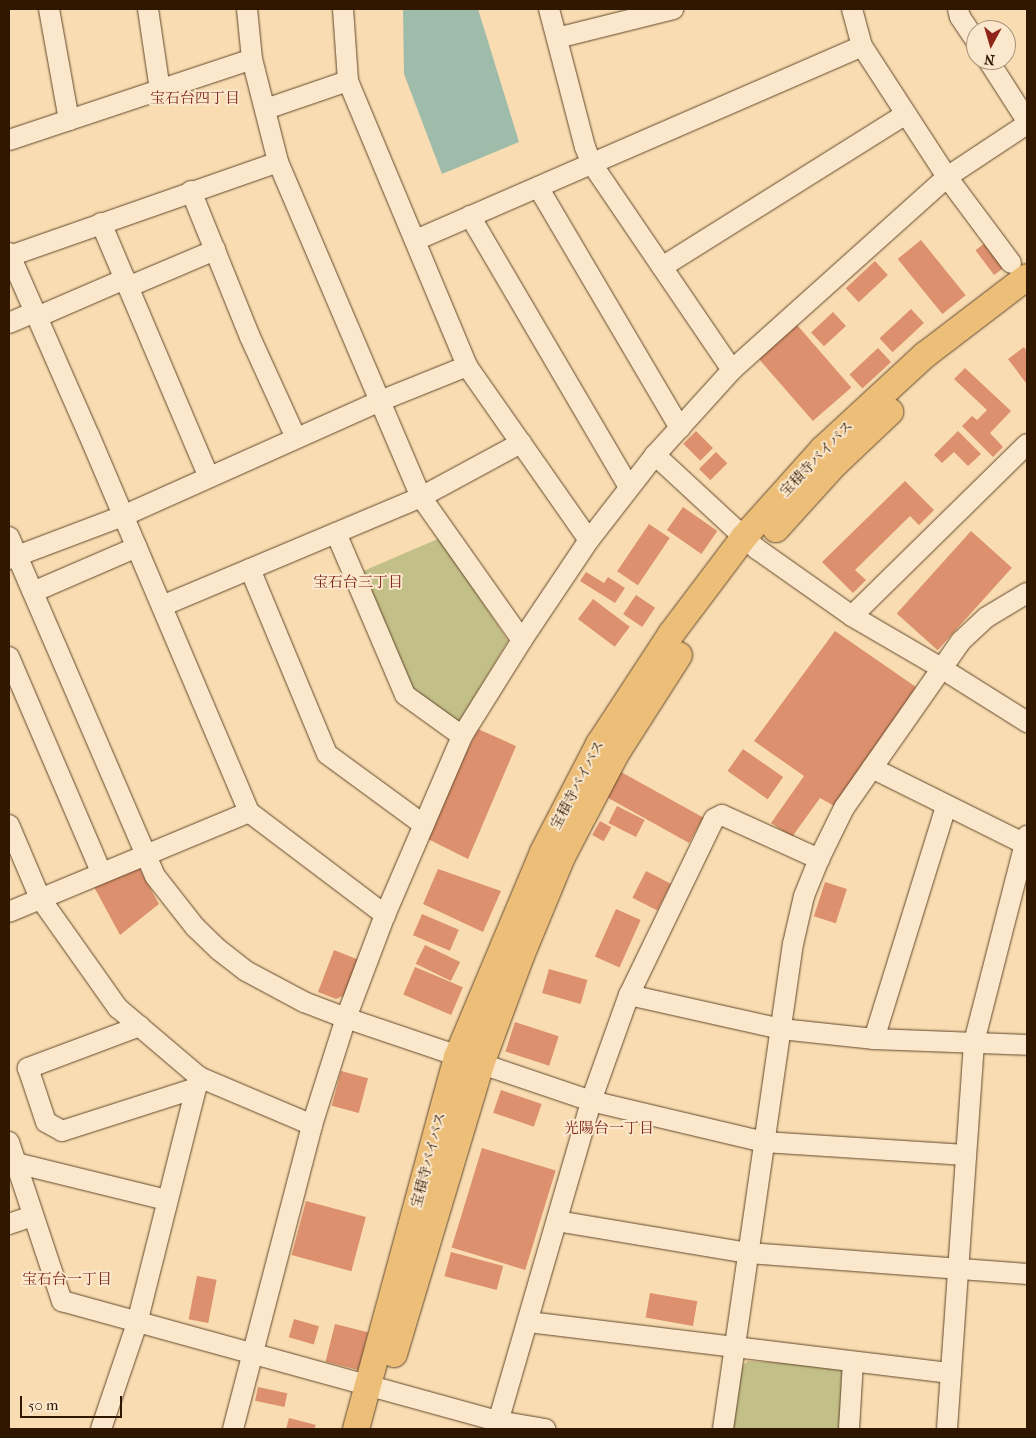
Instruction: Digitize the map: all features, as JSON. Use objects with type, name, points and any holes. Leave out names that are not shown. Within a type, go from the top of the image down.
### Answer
[{"type":"main road","name":"宝積寺バイパス","points":[[356,1429],[375,1386],[469,1060],[543,852],[599,744],[671,634],[751,543],[823,449],[1019,270]]},
{"type":"main road","name":"宝積寺バイパス","points":[[751,543],[937,368],[1027,299]]},
{"type":"main road","name":"宝積寺バイパス","points":[[372,1429],[375,1386]]},
{"type":"street","points":[[49,9],[69,120]]},
{"type":"street","points":[[148,9],[160,90]]},
{"type":"street","points":[[247,9],[252,60],[278,162],[421,497],[522,640]]},
{"type":"street","points":[[343,9],[348,81],[467,366],[589,540]]},
{"type":"street","points":[[549,9],[585,147],[592,164],[732,370]]},
{"type":"street","points":[[557,38],[673,9]]},
{"type":"street","points":[[852,9],[862,46],[947,177],[1019,270]]},
{"type":"street","points":[[958,9],[960,17],[966,26]]},
{"type":"street","points":[[416,240],[862,46]]},
{"type":"street","points":[[9,140],[252,60]]},
{"type":"street","points":[[233,1429],[312,1125],[346,1018],[385,915],[462,736],[522,640],[589,540],[655,455],[732,370],[947,177],[1027,122],[994,70]]},
{"type":"street","points":[[266,109],[348,81]]},
{"type":"street","points":[[662,267],[906,114]]},
{"type":"street","points":[[278,162],[9,255],[250,812],[385,915]]},
{"type":"street","points":[[538,187],[680,428]]},
{"type":"street","points":[[190,191],[250,337],[296,438]]},
{"type":"street","points":[[470,216],[629,487]]},
{"type":"street","points":[[101,223],[209,477]]},
{"type":"street","points":[[9,323],[127,283],[214,250]]},
{"type":"street","points":[[467,366],[380,401],[123,516],[11,550],[33,592],[145,855],[167,893],[195,927],[219,950],[271,986],[346,1018],[469,1060],[591,1100],[764,1142],[966,1156]]},
{"type":"street","points":[[162,606],[421,497],[521,443]]},
{"type":"street","points":[[852,616],[1025,447]]},
{"type":"street","points":[[655,455],[751,543],[852,616],[942,668],[1027,722]]},
{"type":"street","points":[[336,533],[405,695],[462,736]]},
{"type":"street","points":[[33,592],[136,548]]},
{"type":"street","points":[[250,569],[327,754],[424,826]]},
{"type":"street","points":[[723,1429],[736,1349],[792,944],[804,896],[818,859],[844,808],[961,641],[987,617],[1027,593]]},
{"type":"street","points":[[9,657],[101,872]]},
{"type":"street","points":[[872,768],[946,806],[1026,842],[974,1042],[948,1429]]},
{"type":"street","points":[[874,1039],[946,806]]},
{"type":"street","points":[[9,912],[101,872],[250,812]]},
{"type":"street","points":[[497,1425],[591,1100],[629,995],[714,819],[722,815],[818,859]]},
{"type":"street","points":[[9,825],[40,898],[100,986],[118,1008],[140,1026],[197,1083],[312,1125]]},
{"type":"street","points":[[629,995],[781,1029],[874,1039],[974,1042],[1027,1046]]},
{"type":"street","points":[[140,1026],[28,1068],[46,1122],[62,1132],[197,1083]]},
{"type":"street","points":[[101,1429],[137,1323],[197,1083]]},
{"type":"street","points":[[9,1142],[32,1216],[62,1301],[137,1323],[375,1386],[497,1425],[545,1429]]},
{"type":"street","points":[[16,1163],[167,1200]]},
{"type":"street","points":[[9,1224],[32,1216]]},
{"type":"street","points":[[557,1221],[748,1254],[1027,1274]]},
{"type":"street","points":[[528,1322],[736,1349],[951,1373]]},
{"type":"street","points":[[849,1429],[853,1362]]},
{"type":"shaded area","points":[[403,9],[478,9],[519,142],[442,174],[404,74]]},
{"type":"shaded area","points":[[440,538],[508,641],[458,723],[409,691],[361,572]]},
{"type":"shaded area","points":[[748,1361],[836,1366],[847,1374],[842,1429],[732,1429],[741,1367]]},
{"type":"building","points":[[921,240],[966,295],[942,314],[898,259]]},
{"type":"building","points":[[989,240],[1008,265],[994,275],[975,250]]},
{"type":"building","points":[[875,261],[888,275],[859,302],[846,288]]},
{"type":"building","points":[[911,309],[924,323],[893,352],[880,338]]},
{"type":"building","points":[[833,312],[846,326],[824,346],[811,332]]},
{"type":"building","points":[[791,318],[851,387],[813,421],[753,351]]},
{"type":"building","points":[[1024,347],[1027,352],[1026,383],[1008,359]]},
{"type":"building","points":[[878,348],[891,362],[862,388],[849,375]]},
{"type":"building","points":[[965,368],[1011,411],[990,433],[1003,447],[993,457],[962,426],[972,416],[977,420],[987,410],[954,379]]},
{"type":"building","points":[[696,431],[713,448],[700,461],[683,444]]},
{"type":"building","points":[[958,431],[981,454],[968,466],[954,452],[942,463],[934,455]]},
{"type":"building","points":[[716,452],[727,463],[710,480],[699,469]]},
{"type":"building","points":[[905,481],[934,510],[919,525],[910,516],[855,570],[866,580],[853,593],[822,562]]},
{"type":"building","points":[[683,507],[717,531],[701,554],[667,530]]},
{"type":"building","points":[[649,524],[670,538],[638,585],[617,571]]},
{"type":"building","points":[[971,531],[1012,568],[938,650],[897,613]]},
{"type":"building","points":[[586,572],[604,583],[608,577],[625,588],[615,603],[580,581]]},
{"type":"building","points":[[636,595],[655,608],[642,627],[623,614]]},
{"type":"building","points":[[593,599],[630,627],[615,647],[578,619]]},
{"type":"building","points":[[835,631],[916,687],[834,806],[820,798],[792,837],[771,823],[804,776],[754,741]]},
{"type":"building","points":[[478,729],[516,746],[468,859],[424,837]]},
{"type":"building","points":[[743,749],[783,777],[768,799],[728,771]]},
{"type":"building","points":[[621,772],[703,818],[689,843],[607,797]]},
{"type":"building","points":[[617,806],[645,820],[636,837],[608,823]]},
{"type":"building","points":[[600,821],[611,827],[604,841],[592,835]]},
{"type":"building","points":[[138,866],[159,904],[120,935],[93,885]]},
{"type":"building","points":[[438,869],[501,891],[483,932],[423,904]]},
{"type":"building","points":[[646,871],[671,884],[657,910],[632,898]]},
{"type":"building","points":[[825,882],[847,889],[836,923],[814,916]]},
{"type":"building","points":[[616,909],[641,920],[620,967],[595,957]]},
{"type":"building","points":[[422,914],[459,930],[450,951],[413,935]]},
{"type":"building","points":[[425,945],[460,962],[451,981],[416,964]]},
{"type":"building","points":[[334,950],[359,960],[345,995],[336,999],[318,992]]},
{"type":"building","points":[[415,967],[463,987],[451,1015],[403,995]]},
{"type":"building","points":[[549,969],[587,980],[581,1004],[542,993]]},
{"type":"building","points":[[515,1022],[559,1036],[549,1066],[505,1051]]},
{"type":"building","points":[[341,1071],[368,1078],[359,1113],[332,1106]]},
{"type":"building","points":[[501,1090],[542,1104],[534,1127],[493,1113]]},
{"type":"building","points":[[482,1148],[556,1171],[525,1270],[452,1247]]},
{"type":"building","points":[[306,1201],[366,1217],[351,1271],[292,1255]]},
{"type":"building","points":[[451,1252],[503,1266],[497,1290],[445,1276]]},
{"type":"building","points":[[197,1276],[217,1280],[208,1323],[189,1319]]},
{"type":"building","points":[[650,1293],[697,1301],[693,1326],[646,1318]]},
{"type":"building","points":[[294,1319],[319,1326],[314,1344],[289,1337]]},
{"type":"building","points":[[335,1324],[368,1332],[359,1370],[326,1362]]},
{"type":"building","points":[[258,1387],[287,1393],[284,1407],[255,1401]]},
{"type":"building","points":[[289,1418],[316,1425],[314,1429],[286,1429]]},
{"type":"district","name":"宝石台四丁目","points":[[195,99]]},
{"type":"district","name":"宝石台三丁目","points":[[358,583]]},
{"type":"district","name":"光陽台一丁目","points":[[609,1129]]},
{"type":"district","name":"宝石台一丁目","points":[[67,1280]]}]
